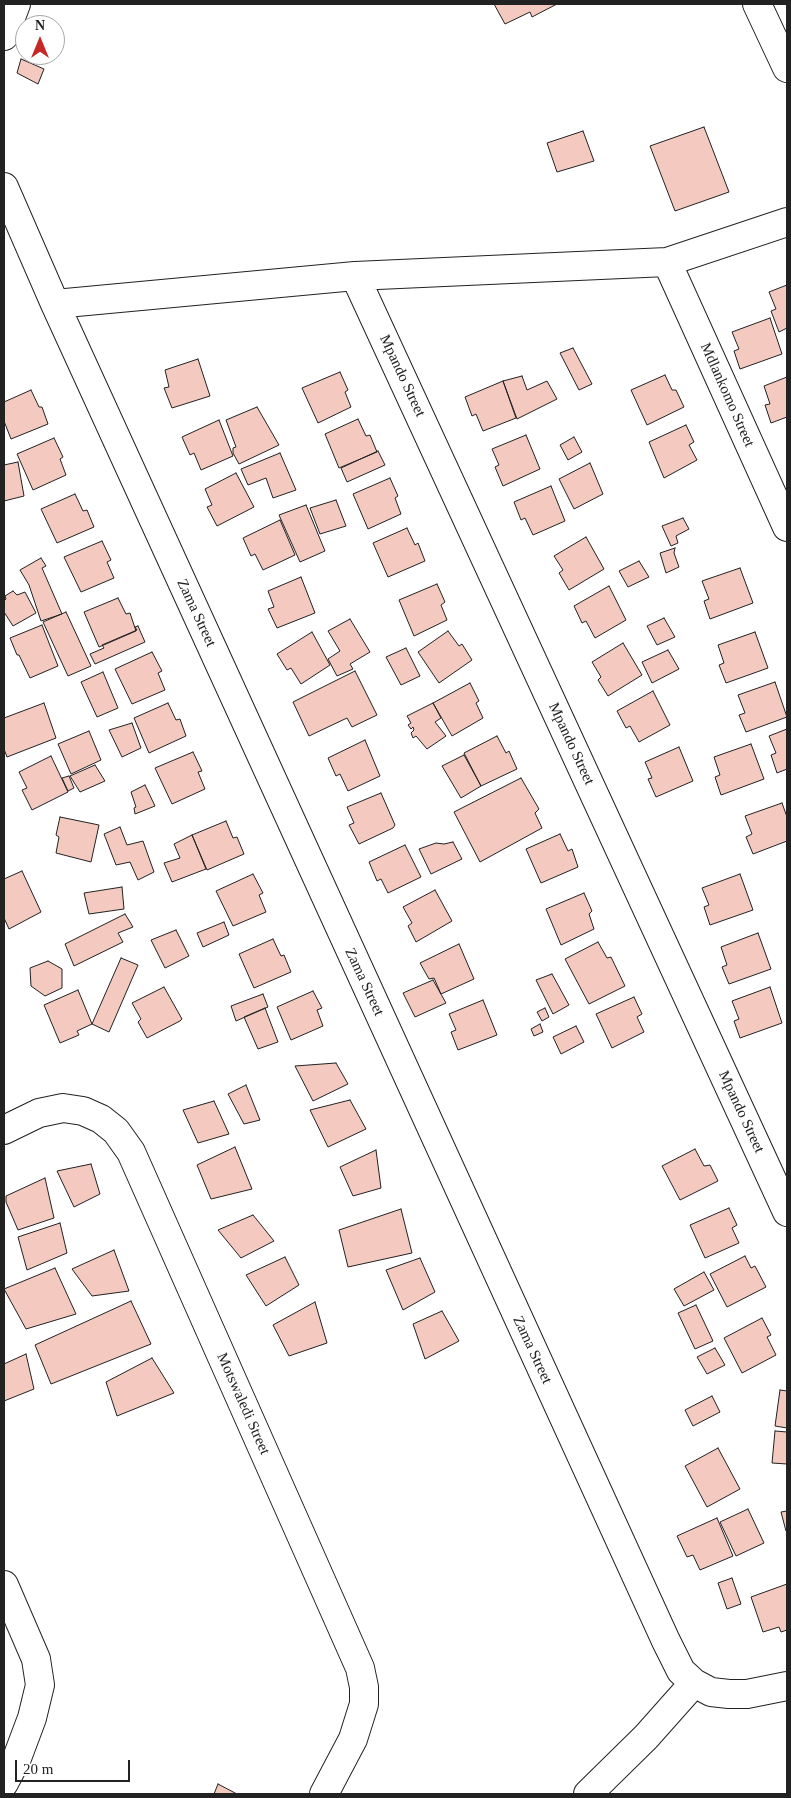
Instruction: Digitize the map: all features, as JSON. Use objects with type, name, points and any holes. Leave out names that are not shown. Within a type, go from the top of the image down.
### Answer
[{"type":"street","points":[[4,36],[16,4]]},
{"type":"street","points":[[757,4],[787,68]]},
{"type":"street","name":"Zama Street","points":[[4,187],[55,304],[666,1641],[682,1671],[694,1683],[711,1692],[747,1694],[787,1686]]},
{"type":"street","points":[[55,304],[355,276],[667,262],[787,222]]},
{"type":"street","name":"Mdlankomo Street","points":[[667,262],[787,527]]},
{"type":"street","name":"Mpando Street","points":[[355,276],[787,1212]]},
{"type":"street","name":"Motswaledi Street","points":[[4,1130],[39,1113],[63,1108],[83,1111],[101,1118],[116,1131],[131,1152],[360,1668],[364,1687],[364,1704],[353,1739],[324,1794]]},
{"type":"street","points":[[4,1585],[36,1658],[40,1685],[32,1718],[17,1758],[4,1783]]},
{"type":"street","points":[[588,1794],[646,1737],[694,1683]]},
{"type":"building","points":[[494,4],[557,4],[532,17],[530,12],[505,24]]},
{"type":"building","points":[[19,65],[35,65],[44,69],[38,84],[17,73]]},
{"type":"building","points":[[704,127],[729,192],[675,211],[650,146]]},
{"type":"building","points":[[583,131],[594,161],[557,172],[547,143]]},
{"type":"building","points":[[787,285],[787,328],[779,332],[771,311],[776,309],[769,292]]},
{"type":"building","points":[[770,318],[782,354],[740,369],[734,351],[739,349],[732,332]]},
{"type":"building","points":[[573,348],[592,384],[579,390],[560,353]]},
{"type":"building","points":[[198,359],[210,396],[172,408],[164,388],[169,387],[165,370]]},
{"type":"building","points":[[340,372],[348,390],[345,392],[351,407],[318,423],[302,388]]},
{"type":"building","points":[[665,375],[672,390],[676,390],[684,407],[647,425],[631,390]]},
{"type":"building","points":[[522,376],[527,390],[547,381],[557,399],[517,419],[503,381]]},
{"type":"building","points":[[787,377],[787,417],[771,423],[765,405],[770,404],[764,386]]},
{"type":"building","points":[[503,381],[516,418],[483,431],[476,414],[472,416],[465,397]]},
{"type":"building","points":[[31,390],[39,407],[42,407],[48,424],[11,439],[4,421],[4,402]]},
{"type":"building","points":[[257,407],[279,445],[239,464],[233,453],[233,448],[236,447],[226,420]]},
{"type":"building","points":[[358,419],[366,436],[370,435],[377,452],[339,468],[325,434]]},
{"type":"building","points":[[219,420],[233,456],[201,470],[194,453],[190,455],[182,437]]},
{"type":"building","points":[[686,425],[694,442],[689,445],[697,460],[664,478],[649,442]]},
{"type":"building","points":[[526,435],[540,469],[503,486],[495,467],[499,465],[492,449]]},
{"type":"building","points":[[574,437],[582,452],[568,460],[560,445]]},
{"type":"building","points":[[54,438],[63,457],[60,459],[66,475],[33,490],[17,454]]},
{"type":"building","points":[[378,451],[385,465],[347,482],[341,468]]},
{"type":"building","points":[[280,453],[296,490],[273,498],[266,478],[248,485],[241,469]]},
{"type":"building","points":[[18,462],[24,496],[4,501],[4,465]]},
{"type":"building","points":[[590,463],[603,494],[574,509],[559,479]]},
{"type":"building","points":[[236,473],[254,507],[217,526],[207,507],[212,505],[205,489]]},
{"type":"building","points":[[390,478],[398,496],[395,498],[401,514],[368,529],[353,494]]},
{"type":"building","points":[[551,486],[565,521],[533,535],[525,518],[521,520],[514,502]]},
{"type":"building","points":[[75,494],[83,511],[87,510],[94,527],[57,543],[41,509]]},
{"type":"building","points":[[336,500],[346,526],[320,534],[310,508]]},
{"type":"building","points":[[306,505],[325,551],[300,562],[279,515]]},
{"type":"building","points":[[683,518],[689,529],[676,536],[678,543],[671,546],[662,526]]},
{"type":"building","points":[[280,520],[295,555],[263,570],[255,554],[251,556],[243,538]]},
{"type":"building","points":[[407,528],[415,545],[418,543],[425,561],[388,577],[373,543]]},
{"type":"building","points":[[586,537],[604,569],[569,590],[559,573],[563,570],[554,556]]},
{"type":"building","points":[[102,541],[111,560],[107,562],[114,578],[81,592],[64,557]]},
{"type":"building","points":[[675,548],[674,553],[679,567],[666,573],[660,553]]},
{"type":"building","points":[[41,558],[46,566],[42,568],[62,614],[41,621],[29,585],[20,570]]},
{"type":"building","points":[[639,561],[649,577],[628,587],[619,571]]},
{"type":"building","points":[[740,568],[753,603],[710,619],[704,601],[709,599],[702,581]]},
{"type":"building","points":[[301,577],[315,613],[277,628],[268,609],[274,607],[268,591]]},
{"type":"building","points":[[437,584],[445,602],[441,605],[447,620],[414,636],[399,600]]},
{"type":"building","points":[[609,586],[626,620],[595,638],[586,621],[582,623],[574,606]]},
{"type":"building","points":[[13,591],[17,595],[25,592],[36,613],[13,626],[4,612],[4,601],[6,599],[5,596]]},
{"type":"building","points":[[118,598],[126,614],[130,613],[136,631],[99,647],[84,612]]},
{"type":"building","points":[[66,612],[91,666],[68,676],[43,622]]},
{"type":"building","points":[[664,618],[675,637],[657,645],[647,626]]},
{"type":"building","points":[[350,619],[370,652],[350,664],[353,669],[337,676],[328,659],[340,651],[328,631]]},
{"type":"building","points":[[42,625],[58,666],[30,678],[10,638]]},
{"type":"building","points":[[138,626],[145,642],[95,664],[90,654],[104,648],[102,645],[137,630],[135,627]]},
{"type":"building","points":[[448,631],[459,646],[462,644],[472,660],[439,683],[418,652]]},
{"type":"building","points":[[312,632],[330,665],[301,684],[291,668],[287,670],[277,654]]},
{"type":"building","points":[[755,632],[768,668],[726,683],[719,665],[724,663],[718,645]]},
{"type":"building","points":[[623,643],[642,675],[608,696],[598,680],[601,677],[592,662]]},
{"type":"building","points":[[406,648],[420,676],[401,685],[386,657]]},
{"type":"building","points":[[668,650],[679,669],[652,683],[642,662]]},
{"type":"building","points":[[152,652],[162,671],[158,673],[165,690],[132,704],[115,669]]},
{"type":"building","points":[[355,671],[377,715],[352,727],[347,718],[309,736],[293,702]]},
{"type":"building","points":[[103,672],[118,708],[97,717],[81,682]]},
{"type":"building","points":[[775,682],[787,717],[746,732],[739,715],[745,713],[738,695]]},
{"type":"building","points":[[470,683],[479,701],[476,703],[483,718],[452,736],[433,703]]},
{"type":"building","points":[[653,691],[670,725],[639,742],[630,726],[626,728],[617,711]]},
{"type":"building","points":[[44,703],[56,738],[7,757],[4,749],[4,718]]},
{"type":"building","points":[[168,703],[176,720],[180,719],[186,736],[149,753],[134,718]]},
{"type":"building","points":[[433,703],[441,718],[435,722],[446,736],[427,749],[416,736],[413,738],[411,733],[414,730],[413,727],[411,729],[408,725],[411,723],[407,716]]},
{"type":"building","points":[[132,723],[141,748],[122,757],[109,730]]},
{"type":"building","points":[[787,729],[787,769],[777,773],[771,755],[776,753],[769,736]]},
{"type":"building","points":[[89,731],[101,760],[71,774],[58,744]]},
{"type":"building","points":[[497,736],[506,753],[509,751],[517,769],[481,786],[464,753]]},
{"type":"building","points":[[365,740],[380,776],[348,791],[340,774],[336,776],[328,758]]},
{"type":"building","points":[[751,744],[764,779],[721,795],[715,777],[720,775],[714,757]]},
{"type":"building","points":[[679,747],[693,781],[656,797],[648,779],[652,778],[645,762]]},
{"type":"building","points":[[193,752],[202,771],[198,772],[205,789],[172,804],[155,768]]},
{"type":"building","points":[[464,755],[481,786],[461,798],[442,766]]},
{"type":"building","points":[[51,756],[68,792],[32,810],[22,790],[27,788],[19,772]]},
{"type":"building","points":[[95,765],[105,781],[80,792],[70,776]]},
{"type":"building","points":[[69,776],[74,788],[68,791],[62,778]]},
{"type":"building","points":[[521,778],[539,809],[535,813],[542,828],[480,862],[454,812]]},
{"type":"building","points":[[145,785],[155,806],[135,814],[134,808],[136,807],[131,792]]},
{"type":"building","points":[[381,793],[395,825],[393,828],[359,844],[349,825],[354,823],[347,807]]},
{"type":"building","points":[[782,803],[787,817],[787,841],[753,854],[746,837],[752,834],[745,816]]},
{"type":"building","points":[[60,817],[99,825],[91,862],[56,853],[59,837],[56,835]]},
{"type":"building","points":[[226,821],[233,838],[237,837],[244,854],[207,870],[192,835]]},
{"type":"building","points":[[120,827],[127,845],[143,841],[154,872],[138,880],[130,862],[116,865],[104,834]]},
{"type":"building","points":[[560,834],[568,851],[572,849],[578,867],[541,883],[526,849]]},
{"type":"building","points":[[192,835],[206,869],[172,882],[164,863],[180,858],[174,844]]},
{"type":"building","points":[[453,842],[462,859],[431,874],[419,849],[436,843]]},
{"type":"building","points":[[405,845],[421,877],[388,893],[381,879],[377,881],[369,862]]},
{"type":"building","points":[[22,871],[41,912],[9,929],[4,918],[4,879]]},
{"type":"building","points":[[253,874],[263,893],[259,895],[266,912],[233,926],[216,891]]},
{"type":"building","points":[[740,874],[753,910],[710,925],[704,907],[709,905],[702,888]]},
{"type":"building","points":[[122,887],[124,909],[89,914],[84,893]]},
{"type":"building","points":[[435,890],[452,921],[416,942],[408,926],[412,923],[403,907]]},
{"type":"building","points":[[584,893],[592,911],[589,914],[594,929],[561,945],[546,909]]},
{"type":"building","points":[[125,914],[133,927],[118,933],[123,942],[74,966],[65,944]]},
{"type":"building","points":[[224,922],[229,935],[203,947],[197,933]]},
{"type":"building","points":[[176,930],[189,956],[165,968],[151,940]]},
{"type":"building","points":[[758,933],[771,969],[729,984],[722,967],[727,965],[721,947]]},
{"type":"building","points":[[273,939],[281,956],[284,955],[291,972],[254,988],[239,954]]},
{"type":"building","points":[[598,942],[607,958],[611,957],[625,986],[589,1004],[565,959]]},
{"type":"building","points":[[459,944],[474,979],[441,994],[434,978],[429,979],[420,963]]},
{"type":"building","points":[[121,958],[138,965],[109,1032],[92,1024]]},
{"type":"building","points":[[48,961],[62,969],[62,988],[45,996],[31,986],[30,968]]},
{"type":"building","points":[[552,974],[569,1005],[553,1014],[536,980]]},
{"type":"building","points":[[433,980],[446,1003],[415,1017],[403,993]]},
{"type":"building","points":[[164,987],[182,1019],[147,1038],[138,1022],[141,1019],[132,1003]]},
{"type":"building","points":[[770,987],[782,1023],[740,1038],[734,1021],[739,1019],[732,1001]]},
{"type":"building","points":[[78,990],[92,1024],[77,1031],[79,1035],[60,1043],[44,1005]]},
{"type":"building","points":[[313,991],[322,1008],[317,1010],[323,1026],[291,1040],[277,1007]]},
{"type":"building","points":[[263,994],[268,1007],[236,1021],[231,1006]]},
{"type":"building","points":[[634,997],[642,1014],[637,1017],[644,1032],[612,1048],[596,1014]]},
{"type":"building","points":[[483,1000],[497,1035],[458,1050],[451,1032],[456,1030],[449,1014]]},
{"type":"building","points":[[265,1008],[278,1042],[258,1049],[244,1017]]},
{"type":"building","points":[[545,1008],[549,1017],[542,1021],[537,1012]]},
{"type":"building","points":[[540,1024],[543,1032],[534,1036],[531,1029]]},
{"type":"building","points":[[576,1026],[584,1042],[561,1054],[553,1037]]},
{"type":"building","points":[[336,1063],[348,1084],[313,1101],[295,1066]]},
{"type":"building","points":[[246,1085],[260,1120],[244,1124],[228,1094]]},
{"type":"building","points":[[350,1100],[366,1129],[328,1147],[310,1110]]},
{"type":"building","points":[[214,1101],[229,1134],[198,1143],[183,1110]]},
{"type":"building","points":[[235,1147],[252,1189],[211,1199],[197,1165]]},
{"type":"building","points":[[695,1149],[704,1166],[710,1165],[718,1181],[680,1200],[662,1166]]},
{"type":"building","points":[[376,1150],[381,1188],[353,1196],[340,1167]]},
{"type":"building","points":[[91,1164],[100,1194],[74,1207],[57,1171]]},
{"type":"building","points":[[45,1178],[54,1218],[18,1230],[6,1202],[6,1196]]},
{"type":"building","points":[[729,1208],[737,1225],[732,1228],[739,1243],[705,1258],[690,1225]]},
{"type":"building","points":[[401,1209],[412,1253],[348,1267],[339,1230]]},
{"type":"building","points":[[253,1215],[274,1241],[241,1258],[218,1230]]},
{"type":"building","points":[[60,1223],[67,1253],[27,1270],[18,1237]]},
{"type":"building","points":[[114,1250],[129,1291],[92,1296],[72,1269]]},
{"type":"building","points":[[745,1256],[751,1268],[755,1266],[766,1287],[727,1307],[710,1274]]},
{"type":"building","points":[[285,1257],[299,1285],[266,1306],[246,1275]]},
{"type":"building","points":[[420,1258],[435,1292],[403,1310],[386,1270]]},
{"type":"building","points":[[55,1268],[76,1314],[26,1329],[4,1289]]},
{"type":"building","points":[[704,1272],[714,1290],[684,1306],[674,1289]]},
{"type":"building","points":[[131,1301],[151,1344],[51,1384],[35,1345]]},
{"type":"building","points":[[315,1302],[327,1343],[289,1356],[273,1325]]},
{"type":"building","points":[[696,1305],[713,1341],[695,1349],[678,1313]]},
{"type":"building","points":[[442,1311],[459,1341],[425,1359],[413,1324]]},
{"type":"building","points":[[762,1318],[771,1335],[767,1337],[776,1355],[742,1373],[724,1338]]},
{"type":"building","points":[[715,1348],[725,1365],[707,1374],[697,1357]]},
{"type":"building","points":[[26,1354],[34,1389],[4,1401],[4,1364]]},
{"type":"building","points":[[152,1358],[174,1393],[117,1416],[106,1382]]},
{"type":"building","points":[[780,1390],[787,1391],[787,1428],[775,1426]]},
{"type":"building","points":[[712,1396],[720,1412],[693,1426],[685,1410]]},
{"type":"building","points":[[775,1431],[787,1432],[787,1464],[772,1463]]},
{"type":"building","points":[[718,1448],[740,1489],[707,1507],[685,1466]]},
{"type":"building","points":[[748,1509],[764,1543],[736,1556],[720,1522]]},
{"type":"building","points":[[787,1511],[787,1531],[786,1531],[781,1512]]},
{"type":"building","points":[[717,1518],[733,1556],[700,1570],[693,1555],[687,1557],[677,1536]]},
{"type":"building","points":[[732,1578],[741,1604],[727,1609],[718,1583]]},
{"type":"building","points":[[787,1584],[787,1630],[781,1632],[779,1627],[763,1632],[751,1597]]},
{"type":"building","points":[[218,1784],[237,1794],[214,1794]]}]
